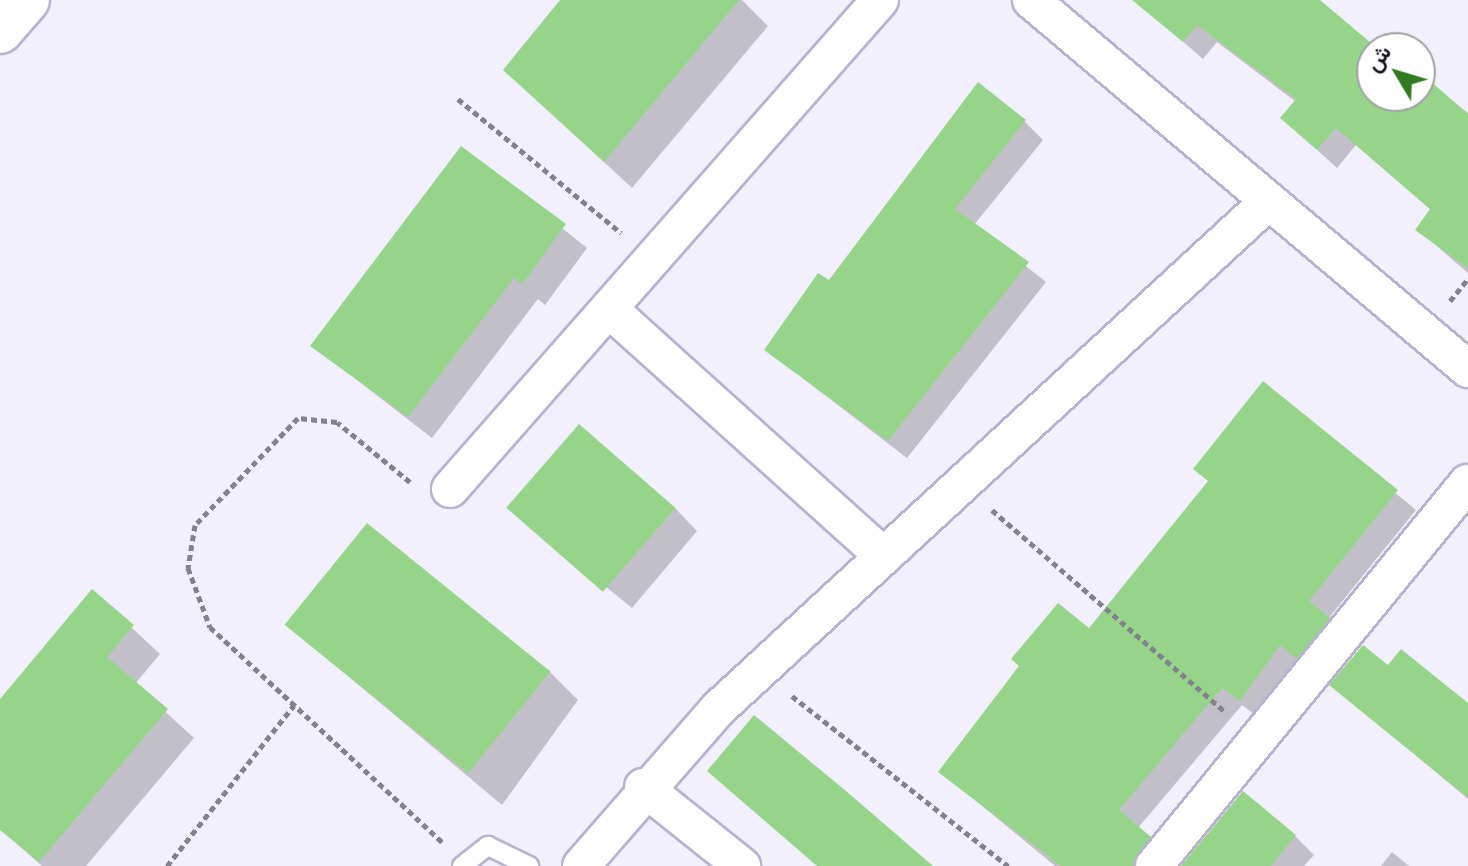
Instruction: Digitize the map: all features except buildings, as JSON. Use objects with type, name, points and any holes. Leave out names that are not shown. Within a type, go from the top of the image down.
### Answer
[{"type":"street","points":[[0,31],[27,0]]},
{"type":"street","points":[[450,489],[880,0]]},
{"type":"street","points":[[1031,0],[1468,369]]},
{"type":"street","points":[[581,866],[643,787],[760,670],[1269,201]]},
{"type":"street","points":[[609,309],[883,556]]},
{"type":"street","points":[[1154,866],[1468,483]]},
{"type":"street","points":[[643,787],[742,866]]},
{"type":"lane","points":[[463,864],[488,846],[529,866]]},
{"type":"path","points":[[458,99],[653,259]]},
{"type":"path","points":[[450,489],[426,495],[337,422],[298,418],[195,525],[188,568],[198,609],[294,705],[463,864]]},
{"type":"path","points":[[961,484],[1257,740]]},
{"type":"path","points":[[760,670],[1008,866]]},
{"type":"path","points":[[167,866],[294,705]]}]
